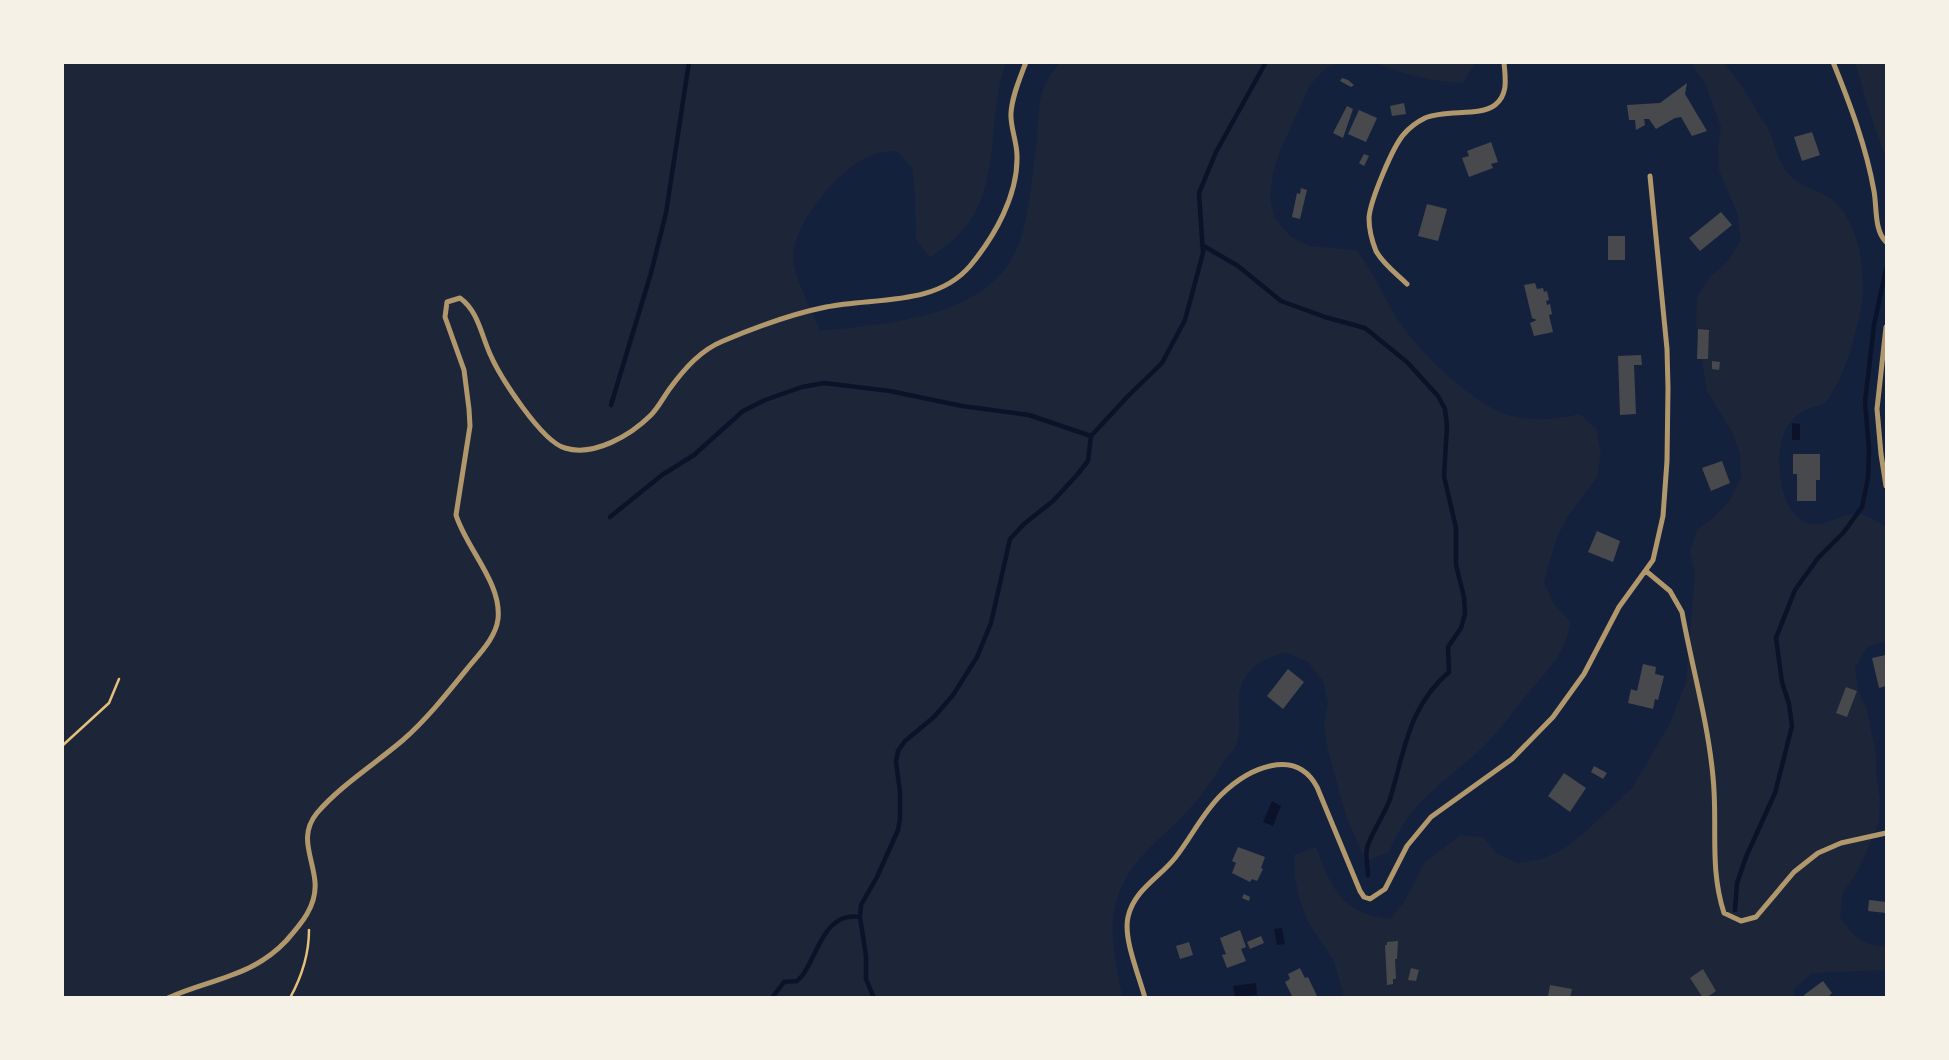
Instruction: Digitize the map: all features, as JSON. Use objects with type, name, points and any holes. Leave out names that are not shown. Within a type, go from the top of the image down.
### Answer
[{"type":"street","points":[[168,998],[219,981],[258,963],[285,942],[308,914],[315,882],[306,838],[313,818],[335,796],[405,738],[434,707],[484,648],[495,632],[498,618],[497,603],[486,572],[460,528],[456,515],[470,418],[464,370],[445,317],[447,302],[460,298],[473,310],[497,368],[543,434],[565,448],[579,450],[605,445],[638,426],[652,414],[690,364],[720,342],[813,310],[847,303],[909,298],[951,282],[967,269],[998,224],[1014,186],[1017,155],[1011,112],[1026,62]]},
{"type":"street","points":[[1407,284],[1377,252],[1370,228],[1369,216],[1393,154],[1410,128],[1426,118],[1442,112],[1480,110],[1493,106],[1504,92],[1504,62]]},
{"type":"street","points":[[1833,62],[1852,110],[1863,146],[1873,186],[1878,228],[1886,242]]},
{"type":"street","points":[[1145,998],[1127,931],[1131,906],[1138,895],[1174,860],[1221,795],[1247,776],[1260,770],[1286,763],[1303,769],[1312,776],[1360,891],[1364,897],[1370,899],[1385,889],[1407,846],[1431,817],[1512,760],[1553,718],[1584,674],[1619,606],[1653,560],[1663,516],[1668,443],[1667,349],[1650,176]]},
{"type":"street","points":[[1886,327],[1878,409],[1880,454],[1886,486]]},
{"type":"street","points":[[1646,570],[1670,591],[1682,612],[1713,778],[1715,868],[1717,890],[1724,913],[1740,921],[1756,916],[1794,872],[1818,853],[1841,843],[1886,833]]},
{"type":"path","points":[[62,746],[109,703],[119,679]]},
{"type":"path","points":[[290,998],[299,982],[309,941],[308,914]]},
{"type":"shaded area","points":[[62,63],[1006,63],[996,105],[989,172],[983,193],[975,213],[962,231],[930,258],[916,239],[915,193],[912,168],[897,151],[875,154],[862,160],[834,182],[810,212],[795,244],[793,259],[800,284],[820,331],[896,322],[947,308],[971,298],[991,283],[1008,265],[1021,239],[1025,224],[1042,93],[1051,74],[1060,63],[1340,63],[1326,68],[1310,85],[1280,151],[1273,172],[1270,195],[1274,217],[1290,236],[1309,246],[1356,250],[1372,273],[1402,326],[1445,373],[1480,401],[1497,410],[1521,418],[1546,419],[1580,414],[1596,429],[1601,453],[1597,477],[1568,516],[1557,537],[1544,582],[1554,604],[1570,621],[1565,642],[1556,660],[1495,735],[1429,794],[1407,819],[1397,834],[1389,852],[1366,861],[1347,819],[1328,751],[1324,726],[1328,703],[1323,681],[1308,662],[1285,652],[1253,668],[1243,681],[1240,689],[1239,734],[1235,747],[1191,807],[1136,863],[1118,896],[1113,921],[1113,934],[1115,959],[1122,997],[63,997]]},
{"type":"shaded area","points":[[1376,63],[1475,63],[1463,83],[1418,77]]},
{"type":"shaded area","points":[[1691,63],[1723,63],[1729,69],[1767,127],[1783,167],[1800,184],[1825,195],[1835,202],[1850,222],[1859,248],[1863,274],[1863,296],[1846,364],[1830,397],[1825,403],[1803,411],[1788,425],[1781,443],[1779,462],[1783,492],[1787,502],[1792,511],[1807,523],[1823,523],[1855,514],[1864,515],[1884,526],[1886,524],[1886,641],[1867,647],[1855,668],[1858,690],[1867,710],[1876,755],[1876,777],[1880,799],[1879,822],[1857,873],[1843,892],[1840,917],[1859,939],[1878,946],[1886,946],[1886,970],[1812,973],[1794,989],[1794,997],[1344,997],[1334,961],[1308,922],[1300,900],[1295,878],[1294,855],[1316,847],[1333,886],[1349,905],[1374,916],[1390,919],[1404,902],[1425,862],[1460,835],[1483,837],[1497,854],[1518,863],[1541,859],[1562,850],[1582,835],[1632,788],[1669,725],[1686,683],[1695,574],[1690,552],[1697,530],[1715,516],[1730,500],[1741,478],[1740,454],[1732,432],[1707,391],[1696,322],[1697,297],[1710,277],[1728,261],[1741,240],[1737,213],[1719,170],[1718,148],[1721,127],[1705,83]]},
{"type":"shaded area","points":[[1855,63],[1886,63],[1886,158],[1875,129]]},
{"type":"shaded area","points":[[1792,423],[1800,424],[1800,440],[1792,440]]},
{"type":"shaded area","points":[[1272,801],[1281,806],[1273,826],[1263,822]]},
{"type":"shaded area","points":[[1282,928],[1285,944],[1277,945],[1274,929]]},
{"type":"shaded area","points":[[1256,983],[1257,995],[1235,997],[1233,986]]},
{"type":"building","points":[[1342,78],[1354,85],[1351,87],[1340,81]]},
{"type":"building","points":[[1687,83],[1685,94],[1707,131],[1692,136],[1681,117],[1675,118],[1656,129],[1649,119],[1644,119],[1645,125],[1636,130],[1635,120],[1629,120],[1627,105],[1660,103]]},
{"type":"building","points":[[1404,103],[1406,114],[1392,116],[1390,106]]},
{"type":"building","points":[[1347,106],[1353,109],[1343,138],[1333,133]]},
{"type":"building","points":[[1359,110],[1377,118],[1366,142],[1348,134]]},
{"type":"building","points":[[1812,132],[1820,155],[1802,161],[1794,137]]},
{"type":"building","points":[[1491,142],[1498,162],[1491,164],[1493,168],[1469,177],[1462,158],[1469,156],[1467,151]]},
{"type":"building","points":[[1364,154],[1369,156],[1364,166],[1359,163]]},
{"type":"building","points":[[1301,188],[1307,190],[1300,219],[1292,217],[1297,193],[1300,194]]},
{"type":"building","points":[[1427,204],[1447,209],[1438,241],[1418,236]]},
{"type":"building","points":[[1721,212],[1732,225],[1700,251],[1689,238]]},
{"type":"building","points":[[1608,236],[1625,236],[1625,260],[1608,260]]},
{"type":"building","points":[[1535,283],[1537,289],[1543,288],[1544,292],[1547,291],[1549,300],[1546,301],[1547,305],[1550,304],[1552,314],[1549,315],[1553,332],[1534,336],[1530,323],[1537,320],[1532,318],[1524,285]]},
{"type":"building","points":[[1698,329],[1709,330],[1708,359],[1697,359]]},
{"type":"building","points":[[1641,355],[1642,365],[1634,365],[1636,414],[1620,415],[1618,356]]},
{"type":"building","points":[[1712,361],[1720,362],[1719,370],[1712,369]]},
{"type":"building","points":[[1793,454],[1820,454],[1820,480],[1816,480],[1816,501],[1797,501],[1797,474],[1793,474]]},
{"type":"building","points":[[1722,461],[1730,483],[1711,491],[1702,468]]},
{"type":"building","points":[[1597,531],[1620,541],[1613,562],[1588,552]]},
{"type":"building","points":[[1886,655],[1886,686],[1879,688],[1872,658]]},
{"type":"building","points":[[1643,664],[1656,667],[1655,674],[1664,676],[1658,700],[1655,699],[1653,709],[1628,703],[1631,689],[1637,691]]},
{"type":"building","points":[[1288,669],[1304,682],[1283,709],[1267,696]]},
{"type":"building","points":[[1846,687],[1857,691],[1847,717],[1836,713]]},
{"type":"building","points":[[1594,766],[1607,773],[1603,779],[1591,772]]},
{"type":"building","points":[[1564,773],[1586,788],[1570,812],[1548,796]]},
{"type":"building","points":[[1238,847],[1265,857],[1261,868],[1263,869],[1257,881],[1252,879],[1250,882],[1232,873],[1236,863],[1232,861]]},
{"type":"building","points":[[1244,894],[1250,897],[1249,901],[1242,898]]},
{"type":"building","points":[[1869,900],[1886,902],[1886,913],[1868,911]]},
{"type":"building","points":[[1240,930],[1246,947],[1241,949],[1246,961],[1227,968],[1222,955],[1226,954],[1220,938]]},
{"type":"building","points":[[1261,936],[1264,943],[1250,949],[1247,942]]},
{"type":"building","points":[[1398,941],[1397,959],[1395,959],[1396,979],[1393,979],[1393,984],[1387,985],[1385,945],[1387,945],[1387,942]]},
{"type":"building","points":[[1189,942],[1193,955],[1180,959],[1176,946]]},
{"type":"building","points":[[1300,968],[1305,978],[1308,977],[1318,998],[1293,998],[1285,982],[1290,979],[1288,974]]},
{"type":"building","points":[[1411,968],[1419,970],[1416,981],[1408,980]]},
{"type":"building","points":[[1703,969],[1716,991],[1706,998],[1703,998],[1690,978]]},
{"type":"building","points":[[1823,981],[1832,993],[1827,998],[1805,998],[1804,995]]},
{"type":"building","points":[[1550,985],[1572,989],[1570,998],[1548,996]]},
{"type":"waterway","points":[[611,405],[651,273],[666,213],[689,62]]},
{"type":"waterway","points":[[874,998],[866,979],[866,956],[860,917],[861,905],[877,877],[898,830],[900,819],[900,792],[896,762],[898,751],[905,741],[934,717],[953,695],[977,657],[991,623],[1010,539],[1024,524],[1053,501],[1077,475],[1088,461],[1091,436],[1162,363],[1185,320],[1203,253],[1199,193],[1216,152],[1266,62]]},
{"type":"waterway","points":[[1202,245],[1238,266],[1281,301],[1325,317],[1365,328],[1407,362],[1438,396],[1445,409],[1447,426],[1444,476],[1456,528],[1456,565],[1464,597],[1465,614],[1461,628],[1448,647],[1449,672],[1435,685],[1416,715],[1410,730],[1390,799],[1367,848],[1368,875]]},
{"type":"waterway","points":[[1735,910],[1737,883],[1746,857],[1775,793],[1792,726],[1789,704],[1782,682],[1776,638],[1795,590],[1818,558],[1844,532],[1862,507],[1868,478],[1869,449],[1865,402],[1874,325],[1886,269]]},
{"type":"waterway","points":[[610,517],[662,475],[694,455],[743,411],[765,400],[802,387],[824,383],[890,391],[962,406],[1029,415],[1091,436]]},
{"type":"waterway","points":[[772,998],[784,982],[797,981],[802,976],[830,927],[848,917],[860,917]]}]
